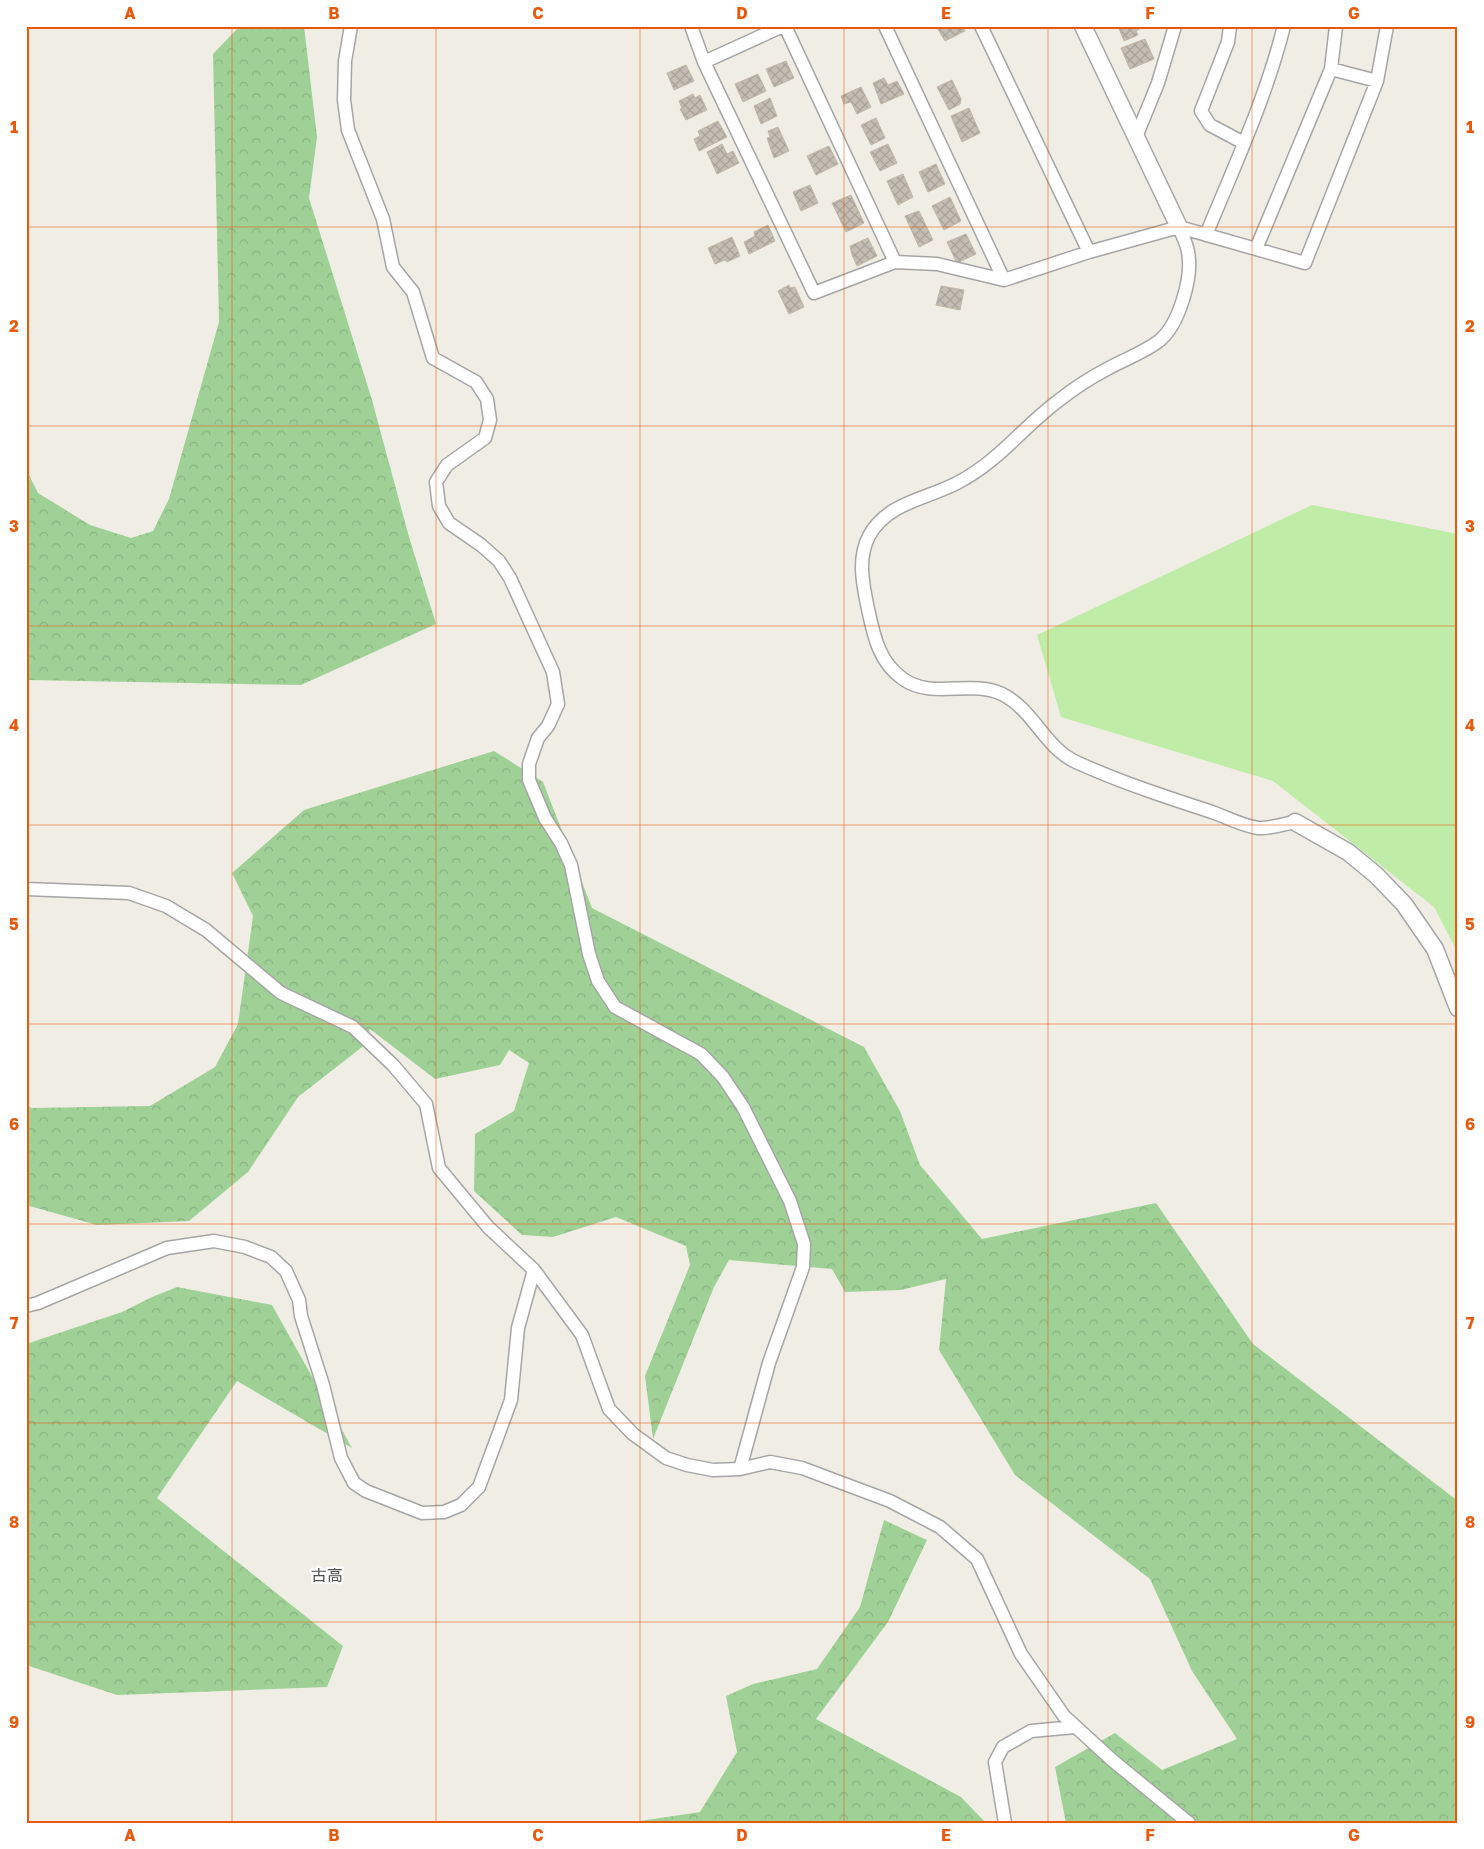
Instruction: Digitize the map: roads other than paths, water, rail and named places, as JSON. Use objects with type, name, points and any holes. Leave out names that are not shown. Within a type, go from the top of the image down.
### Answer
[{"type":"street","points":[[351,26],[345,61],[344,100],[348,130],[383,219],[393,267],[412,292],[434,358],[476,382],[487,399],[490,420],[485,438],[447,465],[436,482],[439,506],[449,523],[481,544],[499,562],[510,578],[553,672],[558,704],[548,726],[538,738],[529,764],[529,780],[545,818],[561,843],[571,864],[589,954],[598,980],[615,1007],[701,1054],[723,1077],[742,1106],[790,1201],[804,1244],[802,1267],[769,1363],[740,1469]]},
{"type":"street","points":[[691,26],[704,62],[814,293],[895,262],[937,264],[1004,280],[1089,252],[1179,227],[1305,263],[1377,81],[1387,26]]},
{"type":"street","points":[[704,62],[784,26],[895,262]]},
{"type":"street","points":[[885,26],[1004,280]]},
{"type":"street","points":[[981,26],[1089,252]]},
{"type":"street","points":[[1083,26],[1179,227],[1189,253],[1188,288],[1176,316],[1162,339],[1141,353],[1108,368],[1057,402],[998,457],[979,471],[956,484],[910,502],[886,516],[870,534],[864,548],[862,580],[874,639],[880,654],[889,666],[912,684],[926,689],[984,689],[999,693],[1013,701],[1032,718],[1052,746],[1074,761],[1132,785],[1258,828],[1295,822],[1348,852],[1376,875],[1404,904],[1435,950],[1458,1008]]},
{"type":"street","points":[[1136,137],[1158,83],[1175,26]]},
{"type":"street","points":[[1230,26],[1228,42],[1201,111],[1210,125],[1244,142]]},
{"type":"street","points":[[1206,235],[1277,54],[1284,26]]},
{"type":"street","points":[[1256,249],[1331,69],[1336,26]]},
{"type":"street","points":[[1331,69],[1377,81]]},
{"type":"street","points":[[26,889],[129,893],[166,906],[206,930],[281,993],[353,1028],[393,1065],[426,1104],[439,1168],[488,1227],[534,1270],[582,1335],[609,1409],[633,1434],[666,1458],[713,1470],[740,1469],[770,1462],[802,1468],[890,1501],[940,1527],[977,1559],[1021,1654],[1064,1716],[1189,1823]]},
{"type":"street","points":[[26,1306],[47,1299],[167,1248],[214,1241],[245,1247],[271,1257],[286,1272],[299,1300],[301,1316],[322,1385],[340,1458],[354,1483],[366,1491],[422,1514],[444,1512],[461,1505],[478,1487],[510,1400],[518,1328],[534,1270]]},
{"type":"street","points":[[1005,1823],[995,1762],[1003,1747],[1031,1731],[1075,1727]]},
{"type":"district","name":"古高","points":[[327,1575]]}]
